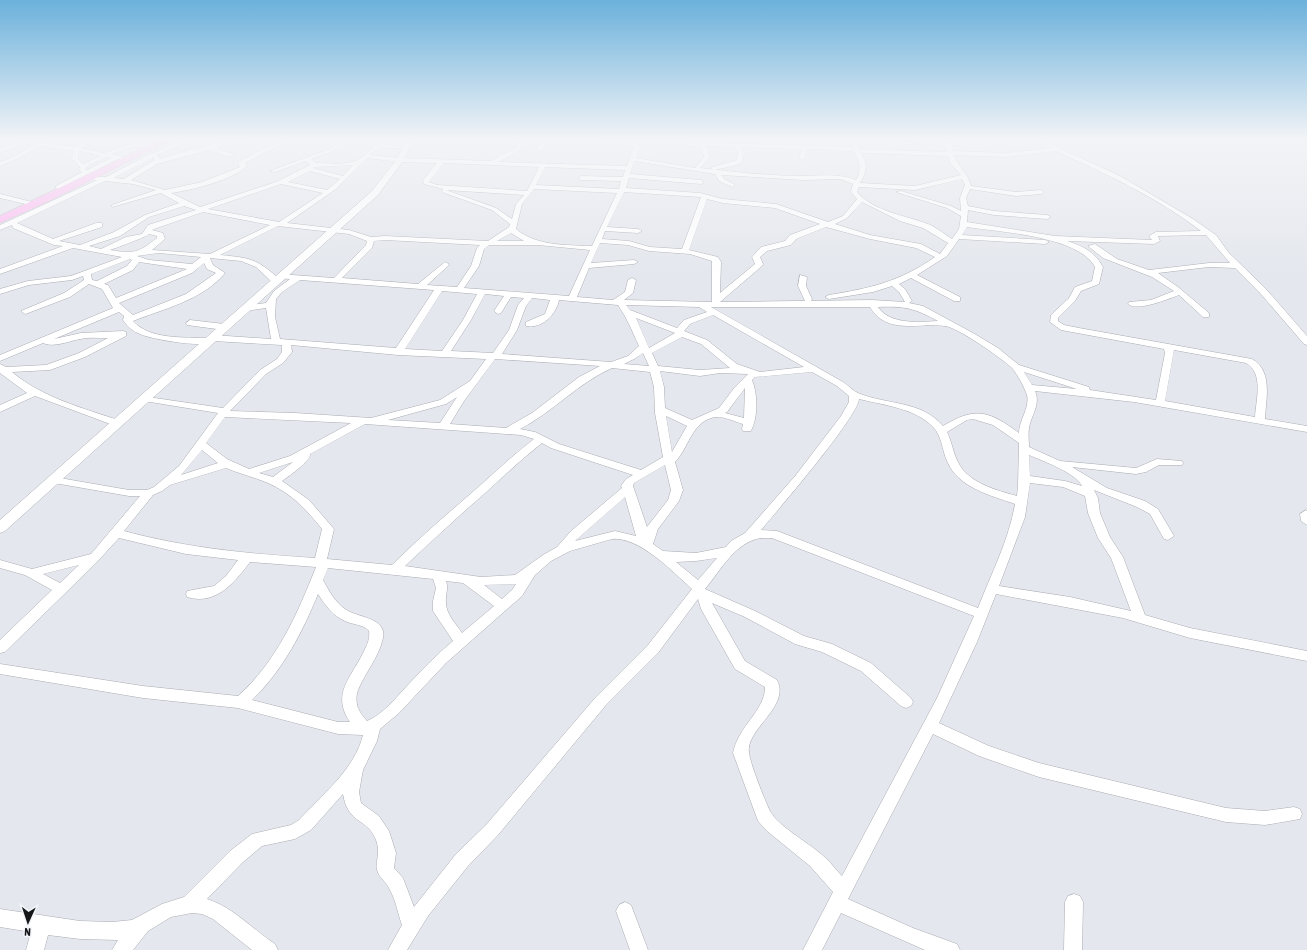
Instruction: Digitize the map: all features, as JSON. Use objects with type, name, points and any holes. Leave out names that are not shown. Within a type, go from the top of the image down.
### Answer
[{"type":"highway","points":[[0,220],[69,185]]},
{"type":"street","points":[[58,187],[62,185]]},
{"type":"street","points":[[0,228],[92,185]]},
{"type":"street","points":[[142,185],[163,191],[185,203],[220,215],[360,234],[370,238],[488,243],[539,243],[594,248],[629,243],[649,249],[685,251],[717,261],[715,306]]},
{"type":"street","points":[[114,206],[163,191],[185,189],[200,185]]},
{"type":"street","points":[[102,251],[129,239],[144,236],[151,227],[162,222],[202,210],[270,185]]},
{"type":"street","points":[[297,185],[328,192]]},
{"type":"street","points":[[312,188],[329,185]]},
{"type":"street","points":[[0,358],[40,342],[194,267],[208,257],[279,224],[336,185]]},
{"type":"street","points":[[0,528],[278,278],[375,193],[381,185]]},
{"type":"street","points":[[432,185],[496,210],[498,213],[505,216],[507,221],[513,226]]},
{"type":"street","points":[[532,185],[519,205],[512,230],[517,236],[539,243]]},
{"type":"street","points":[[572,298],[623,185]]},
{"type":"street","points":[[664,193],[677,185]]},
{"type":"street","points":[[685,251],[704,196],[702,185]]},
{"type":"street","points":[[856,185],[854,192],[861,199],[902,220],[926,226],[954,240],[1062,242]]},
{"type":"street","points":[[868,185],[891,188],[915,188],[929,185]]},
{"type":"street","points":[[936,185],[1016,194],[1041,192]]},
{"type":"street","points":[[1131,185],[1191,220],[1208,233],[1237,266],[1263,291],[1307,342]]},
{"type":"street","points":[[436,187],[463,189],[621,190],[704,196],[723,201],[776,206],[827,225],[870,237],[918,246],[933,252],[939,257]]},
{"type":"street","points":[[136,256],[159,251],[252,262],[278,278],[298,278],[617,302],[700,304],[715,306],[808,299],[861,293],[893,283],[924,269],[939,257],[963,229],[964,210],[962,187]]},
{"type":"street","points":[[891,188],[964,210],[1047,217]]},
{"type":"street","points":[[457,196],[463,189]]},
{"type":"street","points":[[0,196],[34,204]]},
{"type":"street","points":[[507,431],[531,420],[592,373],[632,358],[646,349],[681,333],[687,322],[715,306],[759,264],[756,257],[764,249],[788,243],[793,237],[827,225],[845,216],[861,199]]},
{"type":"street","points":[[0,272],[117,234],[147,216],[185,203]]},
{"type":"street","points":[[496,210],[519,205]]},
{"type":"street","points":[[260,221],[300,211]]},
{"type":"street","points":[[13,222],[16,226],[53,241],[76,247],[136,256],[154,262],[212,268],[221,273],[203,287],[127,320]]},
{"type":"street","points":[[963,224],[1049,237],[1084,240],[1154,242],[1156,241],[1153,236],[1156,234],[1208,233]]},
{"type":"street","points":[[53,241],[99,225]]},
{"type":"street","points":[[459,290],[475,266],[480,248],[513,226]]},
{"type":"street","points":[[602,229],[638,231]]},
{"type":"street","points":[[25,311],[67,294],[88,277],[136,256],[161,239],[160,235],[148,231]]},
{"type":"street","points":[[1049,237],[1076,246],[1094,257],[1099,267],[1096,282],[1078,289],[1072,299],[1054,317],[1054,322],[1061,327],[1079,331],[1234,357],[1256,365],[1262,376],[1260,421]]},
{"type":"street","points":[[335,281],[369,246],[371,240],[370,238]]},
{"type":"street","points":[[1084,240],[1091,244],[1103,256],[1148,272],[1160,278],[1180,292],[1206,315]]},
{"type":"street","points":[[594,248],[616,262]]},
{"type":"street","points":[[98,284],[130,268],[134,265],[136,256]]},
{"type":"street","points":[[208,257],[212,268]]},
{"type":"street","points":[[586,266],[616,262],[634,262]]},
{"type":"street","points":[[420,287],[445,264]]},
{"type":"street","points":[[1148,272],[1209,266],[1237,266]]},
{"type":"street","points":[[911,275],[957,299]]},
{"type":"street","points":[[0,292],[28,282],[88,277],[105,287],[117,305],[129,315],[127,320],[130,326],[155,336],[281,342],[398,352],[494,356],[700,373],[720,370],[766,376],[814,369]]},
{"type":"street","points":[[803,277],[802,286],[808,299]]},
{"type":"street","points":[[54,480],[129,493],[149,493],[168,482],[182,468],[224,413],[263,372],[287,352],[271,323],[270,305],[273,295],[298,278]]},
{"type":"street","points":[[617,302],[629,293],[632,280]]},
{"type":"street","points":[[893,283],[902,291],[911,304]]},
{"type":"street","points":[[398,352],[439,289]]},
{"type":"street","points":[[444,354],[467,320],[482,292]]},
{"type":"street","points":[[1132,304],[1152,302],[1180,292]]},
{"type":"street","points":[[812,950],[930,726],[982,614],[1010,544],[1019,517],[1024,479],[1024,427],[1031,410],[1032,396],[1030,388],[1016,367],[995,350],[948,322],[911,304],[861,293]]},
{"type":"street","points":[[498,311],[509,294]]},
{"type":"street","points":[[443,427],[472,383],[494,356],[512,330],[520,308],[530,296]]},
{"type":"street","points":[[530,324],[548,316],[554,308],[555,297]]},
{"type":"street","points":[[617,302],[628,312],[704,342],[729,362],[750,375]]},
{"type":"street","points":[[872,304],[881,316],[892,321],[921,324],[948,322]]},
{"type":"street","points":[[730,305],[911,304]]},
{"type":"street","points":[[245,308],[270,305]]},
{"type":"street","points":[[715,306],[854,395],[925,415],[942,431],[948,444],[953,462],[962,475],[974,483],[1022,502]]},
{"type":"street","points":[[628,312],[655,369],[660,387],[660,410],[668,461],[675,478],[677,490],[673,501],[652,528],[644,544]]},
{"type":"street","points":[[190,323],[224,327]]},
{"type":"street","points":[[1,369],[47,368],[82,355],[123,334],[137,330]]},
{"type":"street","points":[[40,342],[60,341],[81,336],[123,334]]},
{"type":"street","points":[[1160,404],[1170,353],[1168,347]]},
{"type":"street","points":[[1016,367],[1075,384],[1097,395]]},
{"type":"street","points":[[1,369],[34,393],[71,408],[117,423]]},
{"type":"street","points":[[644,544],[642,531],[627,486],[630,481],[668,461],[681,449],[687,433],[696,422],[717,414],[723,410],[750,375]]},
{"type":"street","points":[[717,414],[748,425],[750,375]]},
{"type":"street","points":[[250,472],[294,458],[364,422],[443,402],[472,383]]},
{"type":"street","points":[[1030,388],[1097,395],[1160,404],[1307,429]]},
{"type":"street","points":[[0,409],[34,393]]},
{"type":"street","points":[[401,948],[412,927],[436,892],[462,860],[492,830],[601,701],[652,649],[699,591],[730,549],[735,544],[749,536],[800,477],[854,402],[854,395]]},
{"type":"street","points":[[144,398],[224,413],[295,416],[507,431],[530,434],[555,446],[642,474]]},
{"type":"street","points":[[660,410],[694,425]]},
{"type":"street","points":[[942,431],[966,417],[975,416],[992,420],[1024,446],[1103,490],[1141,504],[1154,512],[1168,536]]},
{"type":"street","points":[[395,569],[437,528],[464,506],[516,458],[541,439]]},
{"type":"street","points":[[200,443],[212,455],[227,464],[274,482],[289,490],[311,507],[328,529],[317,580],[309,602],[283,652],[266,676],[241,702]]},
{"type":"street","points":[[274,482],[294,468],[310,449]]},
{"type":"street","points":[[1055,462],[1136,471],[1142,470],[1157,462],[1178,463]]},
{"type":"street","points":[[1055,462],[1065,484]]},
{"type":"street","points":[[168,482],[227,464]]},
{"type":"street","points":[[1024,479],[1065,484],[1091,494]]},
{"type":"street","points":[[1084,479],[1091,494],[1094,513],[1104,538],[1117,558],[1140,618]]},
{"type":"street","points":[[560,551],[575,534],[628,490]]},
{"type":"street","points":[[0,648],[94,557],[149,493]]},
{"type":"street","points":[[116,533],[185,550],[247,557],[395,569],[465,579],[510,581],[523,578],[547,558],[568,546],[616,535],[628,536],[644,544],[658,554],[699,591],[750,614],[800,640],[827,648],[860,663],[906,702]]},
{"type":"street","points":[[749,536],[773,534],[789,539],[982,614]]},
{"type":"street","points":[[658,554],[672,558],[698,558],[730,549]]},
{"type":"street","points":[[32,573],[94,557]]},
{"type":"street","points":[[192,594],[211,593],[219,589],[247,557]]},
{"type":"street","points":[[0,564],[32,573],[60,589]]},
{"type":"street","points":[[0,669],[143,692],[241,702],[300,720],[338,728],[368,727],[378,724],[441,659],[517,593],[529,574]]},
{"type":"street","points":[[438,575],[442,588],[439,601],[440,611],[461,643]]},
{"type":"street","points":[[465,579],[474,584],[502,606]]},
{"type":"street","points":[[188,904],[236,857],[258,839],[295,832],[305,825],[355,768],[369,744],[368,727],[348,706],[347,697],[368,658],[376,640],[377,632],[375,627],[371,624],[350,618],[340,613],[330,604],[317,580]]},
{"type":"street","points":[[992,589],[1070,602],[1140,618],[1190,633],[1307,656]]},
{"type":"street","points":[[699,591],[740,665],[772,684],[774,692],[767,706],[741,744],[740,753],[764,816],[816,860],[841,897],[911,936],[950,950]]},
{"type":"street","points":[[930,726],[984,751],[1039,770],[1226,815],[1265,818],[1294,814]]},
{"type":"street","points":[[355,768],[351,792],[353,805],[357,811],[373,821],[383,836],[388,853],[385,868],[387,873],[398,884],[412,927]]},
{"type":"street","points":[[1073,950],[1074,902]]},
{"type":"street","points":[[0,918],[42,925],[93,930],[128,930],[169,910],[188,904],[199,904],[214,909],[269,950]]},
{"type":"street","points":[[625,912],[639,950]]},
{"type":"street","points":[[121,950],[145,922]]},
{"type":"street","points":[[35,950],[42,925]]}]
